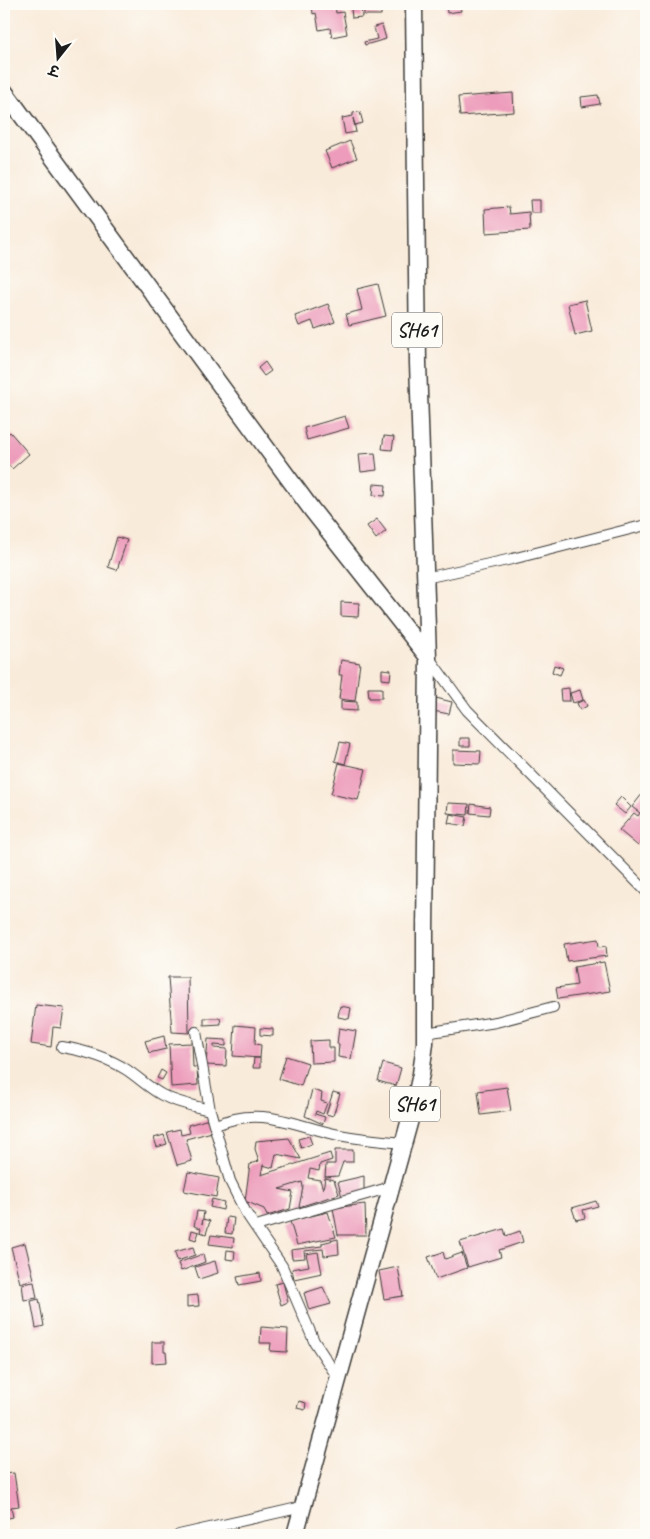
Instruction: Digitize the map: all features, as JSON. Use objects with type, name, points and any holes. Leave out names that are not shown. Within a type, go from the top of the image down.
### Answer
[{"type":"main road","name":"SH61","points":[[295,1535],[404,1143],[421,1074],[425,1034],[428,657],[418,363],[414,4]]},
{"type":"main road","points":[[4,90],[312,510],[428,657]]},
{"type":"street","points":[[425,578],[512,559],[646,525]]},
{"type":"street","points":[[428,657],[467,710],[646,892]]},
{"type":"street","points":[[425,1034],[496,1022],[554,1007]]},
{"type":"street","points":[[196,1032],[210,1110],[216,1124],[230,1181],[246,1213],[282,1266],[314,1341],[338,1378]]},
{"type":"street","points":[[62,1047],[99,1055],[117,1063],[163,1096],[184,1104],[210,1110]]},
{"type":"street","points":[[216,1124],[239,1117],[267,1116],[340,1135],[404,1143]]},
{"type":"street","points":[[256,1226],[391,1187]]},
{"type":"street","points":[[179,1535],[302,1507]]},
{"type":"building","points":[[312,4],[335,4],[336,13],[343,12],[347,34],[332,37],[330,28],[319,30],[316,13],[313,14]]},
{"type":"building","points":[[364,4],[381,4],[381,15],[364,15]]},
{"type":"building","points":[[446,4],[460,4],[461,11],[447,13]]},
{"type":"building","points":[[361,7],[362,17],[352,18],[351,8]]},
{"type":"building","points":[[382,25],[386,39],[365,45],[364,42],[377,39],[374,27]]},
{"type":"building","points":[[513,93],[514,112],[460,116],[458,97]]},
{"type":"building","points":[[598,95],[600,104],[582,107],[581,97]]},
{"type":"building","points":[[360,112],[363,123],[355,125],[353,118],[356,132],[345,134],[342,118],[353,116],[353,113]]},
{"type":"building","points":[[350,141],[357,158],[332,168],[325,151]]},
{"type":"building","points":[[530,200],[540,200],[540,213],[531,213]]},
{"type":"building","points":[[509,207],[510,214],[529,212],[530,230],[486,233],[485,209]]},
{"type":"building","points":[[378,284],[386,316],[349,325],[346,314],[362,310],[357,289]]},
{"type":"building","points":[[585,300],[592,331],[575,335],[568,304]]},
{"type":"building","points":[[328,304],[335,322],[315,329],[312,321],[299,326],[295,316]]},
{"type":"building","points":[[265,362],[271,371],[264,376],[258,368]]},
{"type":"building","points":[[345,416],[349,428],[307,440],[304,428]]},
{"type":"building","points":[[10,432],[29,454],[12,469],[4,459],[4,437]]},
{"type":"building","points":[[384,436],[394,437],[392,450],[382,449]]},
{"type":"building","points":[[375,453],[377,470],[361,472],[359,454]]},
{"type":"building","points":[[374,484],[386,485],[385,496],[373,495]]},
{"type":"building","points":[[377,519],[386,531],[376,539],[367,526]]},
{"type":"building","points":[[117,537],[127,540],[117,570],[108,567]]},
{"type":"building","points":[[341,602],[359,603],[358,617],[341,616]]},
{"type":"building","points":[[341,660],[360,663],[355,701],[339,699],[342,675],[339,675]]},
{"type":"building","points":[[554,665],[563,668],[560,675],[552,672]]},
{"type":"building","points":[[382,669],[391,670],[390,680],[382,679]]},
{"type":"building","points":[[368,688],[382,688],[382,698],[369,698]]},
{"type":"building","points":[[569,688],[570,701],[561,701],[560,689]]},
{"type":"building","points":[[580,690],[583,700],[573,703],[570,693]]},
{"type":"building","points":[[436,698],[452,702],[449,714],[433,711]]},
{"type":"building","points":[[584,700],[587,706],[580,710],[577,703]]},
{"type":"building","points":[[341,701],[357,702],[357,711],[341,710]]},
{"type":"building","points":[[460,738],[470,738],[470,746],[460,746]]},
{"type":"building","points":[[340,742],[350,744],[345,764],[335,761]]},
{"type":"building","points":[[453,750],[481,751],[480,764],[453,763]]},
{"type":"building","points":[[339,763],[366,769],[358,800],[331,794]]},
{"type":"building","points":[[646,789],[646,837],[638,846],[619,830],[634,813],[638,816],[640,813],[632,807]]},
{"type":"building","points":[[621,797],[631,807],[625,814],[614,805]]},
{"type":"building","points":[[448,803],[469,804],[468,815],[447,813]]},
{"type":"building","points":[[471,804],[490,807],[489,815],[470,813]]},
{"type":"building","points":[[450,814],[467,817],[465,826],[448,823]]},
{"type":"building","points":[[598,939],[599,947],[606,946],[607,956],[567,961],[564,944]]},
{"type":"building","points":[[604,962],[610,991],[558,999],[556,988],[577,985],[574,967]]},
{"type":"building","points":[[168,977],[188,977],[189,1033],[172,1032]]},
{"type":"building","points":[[36,1005],[64,1008],[61,1028],[53,1027],[51,1047],[31,1044]]},
{"type":"building","points":[[340,1006],[351,1008],[349,1019],[338,1017]]},
{"type":"building","points":[[204,1018],[220,1018],[221,1024],[204,1025]]},
{"type":"building","points":[[235,1025],[256,1027],[255,1044],[261,1045],[260,1058],[233,1056]]},
{"type":"building","points":[[260,1028],[273,1029],[273,1036],[260,1035]]},
{"type":"building","points":[[339,1028],[356,1031],[351,1059],[338,1057]]},
{"type":"building","points":[[164,1036],[166,1049],[149,1053],[145,1041]]},
{"type":"building","points":[[208,1039],[226,1040],[226,1046],[214,1045],[214,1048],[227,1049],[226,1066],[206,1065]]},
{"type":"building","points":[[329,1040],[329,1048],[334,1048],[334,1062],[311,1063],[310,1041]]},
{"type":"building","points":[[192,1043],[193,1067],[197,1067],[198,1085],[171,1087],[169,1044]]},
{"type":"building","points":[[286,1056],[308,1063],[301,1086],[279,1079]]},
{"type":"building","points":[[254,1058],[260,1058],[260,1068],[253,1068]]},
{"type":"building","points":[[383,1063],[401,1068],[396,1086],[378,1081]]},
{"type":"building","points":[[161,1070],[166,1073],[162,1080],[157,1078]]},
{"type":"building","points":[[507,1087],[511,1111],[481,1115],[478,1091]]},
{"type":"building","points":[[312,1090],[322,1093],[321,1101],[327,1103],[323,1114],[316,1111],[315,1114],[325,1117],[323,1124],[305,1116]]},
{"type":"building","points":[[333,1092],[340,1094],[333,1116],[326,1114]]},
{"type":"building","points":[[209,1119],[212,1132],[186,1139],[192,1161],[177,1165],[167,1132],[180,1129],[181,1135],[190,1133],[188,1125]]},
{"type":"building","points":[[164,1135],[167,1144],[157,1147],[154,1138]]},
{"type":"building","points":[[309,1136],[312,1144],[301,1148],[298,1139]]},
{"type":"building","points":[[289,1138],[301,1159],[276,1154],[273,1168],[263,1165],[261,1175],[330,1153],[332,1160],[320,1164],[319,1171],[310,1169],[308,1178],[320,1180],[323,1189],[325,1178],[334,1180],[339,1194],[299,1207],[303,1187],[302,1182],[279,1189],[293,1192],[290,1209],[267,1216],[264,1209],[245,1201],[250,1164],[259,1161],[255,1149],[256,1141]]},
{"type":"building","points":[[335,1150],[353,1150],[353,1162],[343,1162],[338,1176],[325,1177],[326,1164],[335,1164]]},
{"type":"building","points":[[188,1172],[219,1178],[216,1197],[184,1191]]},
{"type":"building","points":[[364,1176],[364,1193],[342,1197],[338,1182]]},
{"type":"building","points":[[212,1199],[224,1202],[223,1210],[210,1207]]},
{"type":"building","points":[[596,1201],[598,1206],[583,1210],[585,1218],[576,1220],[572,1208]]},
{"type":"building","points":[[365,1204],[366,1235],[338,1235],[333,1208]]},
{"type":"building","points":[[197,1211],[204,1212],[202,1224],[203,1219],[210,1221],[206,1234],[200,1232],[201,1228],[194,1226]]},
{"type":"building","points":[[328,1212],[336,1237],[297,1245],[290,1221]]},
{"type":"building","points":[[227,1217],[234,1218],[232,1234],[225,1233]]},
{"type":"building","points":[[504,1229],[506,1236],[520,1231],[523,1242],[499,1250],[501,1257],[468,1267],[460,1242]]},
{"type":"building","points":[[192,1230],[199,1232],[196,1240],[190,1238]]},
{"type":"building","points":[[211,1235],[234,1238],[233,1247],[209,1244]]},
{"type":"building","points":[[338,1239],[339,1254],[324,1256],[323,1249],[304,1251],[305,1258],[292,1259],[291,1250],[322,1246],[322,1243]]},
{"type":"building","points":[[25,1243],[34,1279],[20,1283],[11,1247]]},
{"type":"building","points":[[193,1247],[195,1255],[177,1261],[175,1252]]},
{"type":"building","points":[[227,1250],[235,1251],[234,1260],[226,1259]]},
{"type":"building","points":[[318,1252],[322,1273],[294,1279],[292,1269],[309,1266],[306,1254]]},
{"type":"building","points":[[443,1252],[445,1259],[462,1253],[467,1268],[436,1279],[428,1257]]},
{"type":"building","points":[[203,1254],[205,1262],[181,1271],[178,1263]]},
{"type":"building","points":[[215,1261],[218,1273],[199,1279],[195,1267]]},
{"type":"building","points":[[398,1267],[403,1296],[384,1299],[379,1271]]},
{"type":"building","points":[[260,1273],[261,1281],[239,1285],[237,1277]]},
{"type":"building","points":[[34,1282],[37,1298],[24,1300],[22,1284]]},
{"type":"building","points":[[283,1282],[288,1302],[281,1305],[275,1284]]},
{"type":"building","points":[[323,1287],[331,1304],[309,1310],[304,1293]]},
{"type":"building","points":[[198,1295],[199,1306],[187,1307],[187,1296]]},
{"type":"building","points":[[39,1299],[44,1326],[36,1328],[31,1301]]},
{"type":"building","points":[[261,1327],[288,1329],[287,1352],[270,1351],[271,1343],[260,1343]]},
{"type":"building","points":[[152,1342],[164,1342],[167,1362],[152,1363]]},
{"type":"building","points":[[299,1401],[306,1403],[305,1410],[297,1408]]},
{"type":"building","points":[[14,1473],[19,1506],[11,1507],[13,1517],[4,1519],[4,1474]]}]
